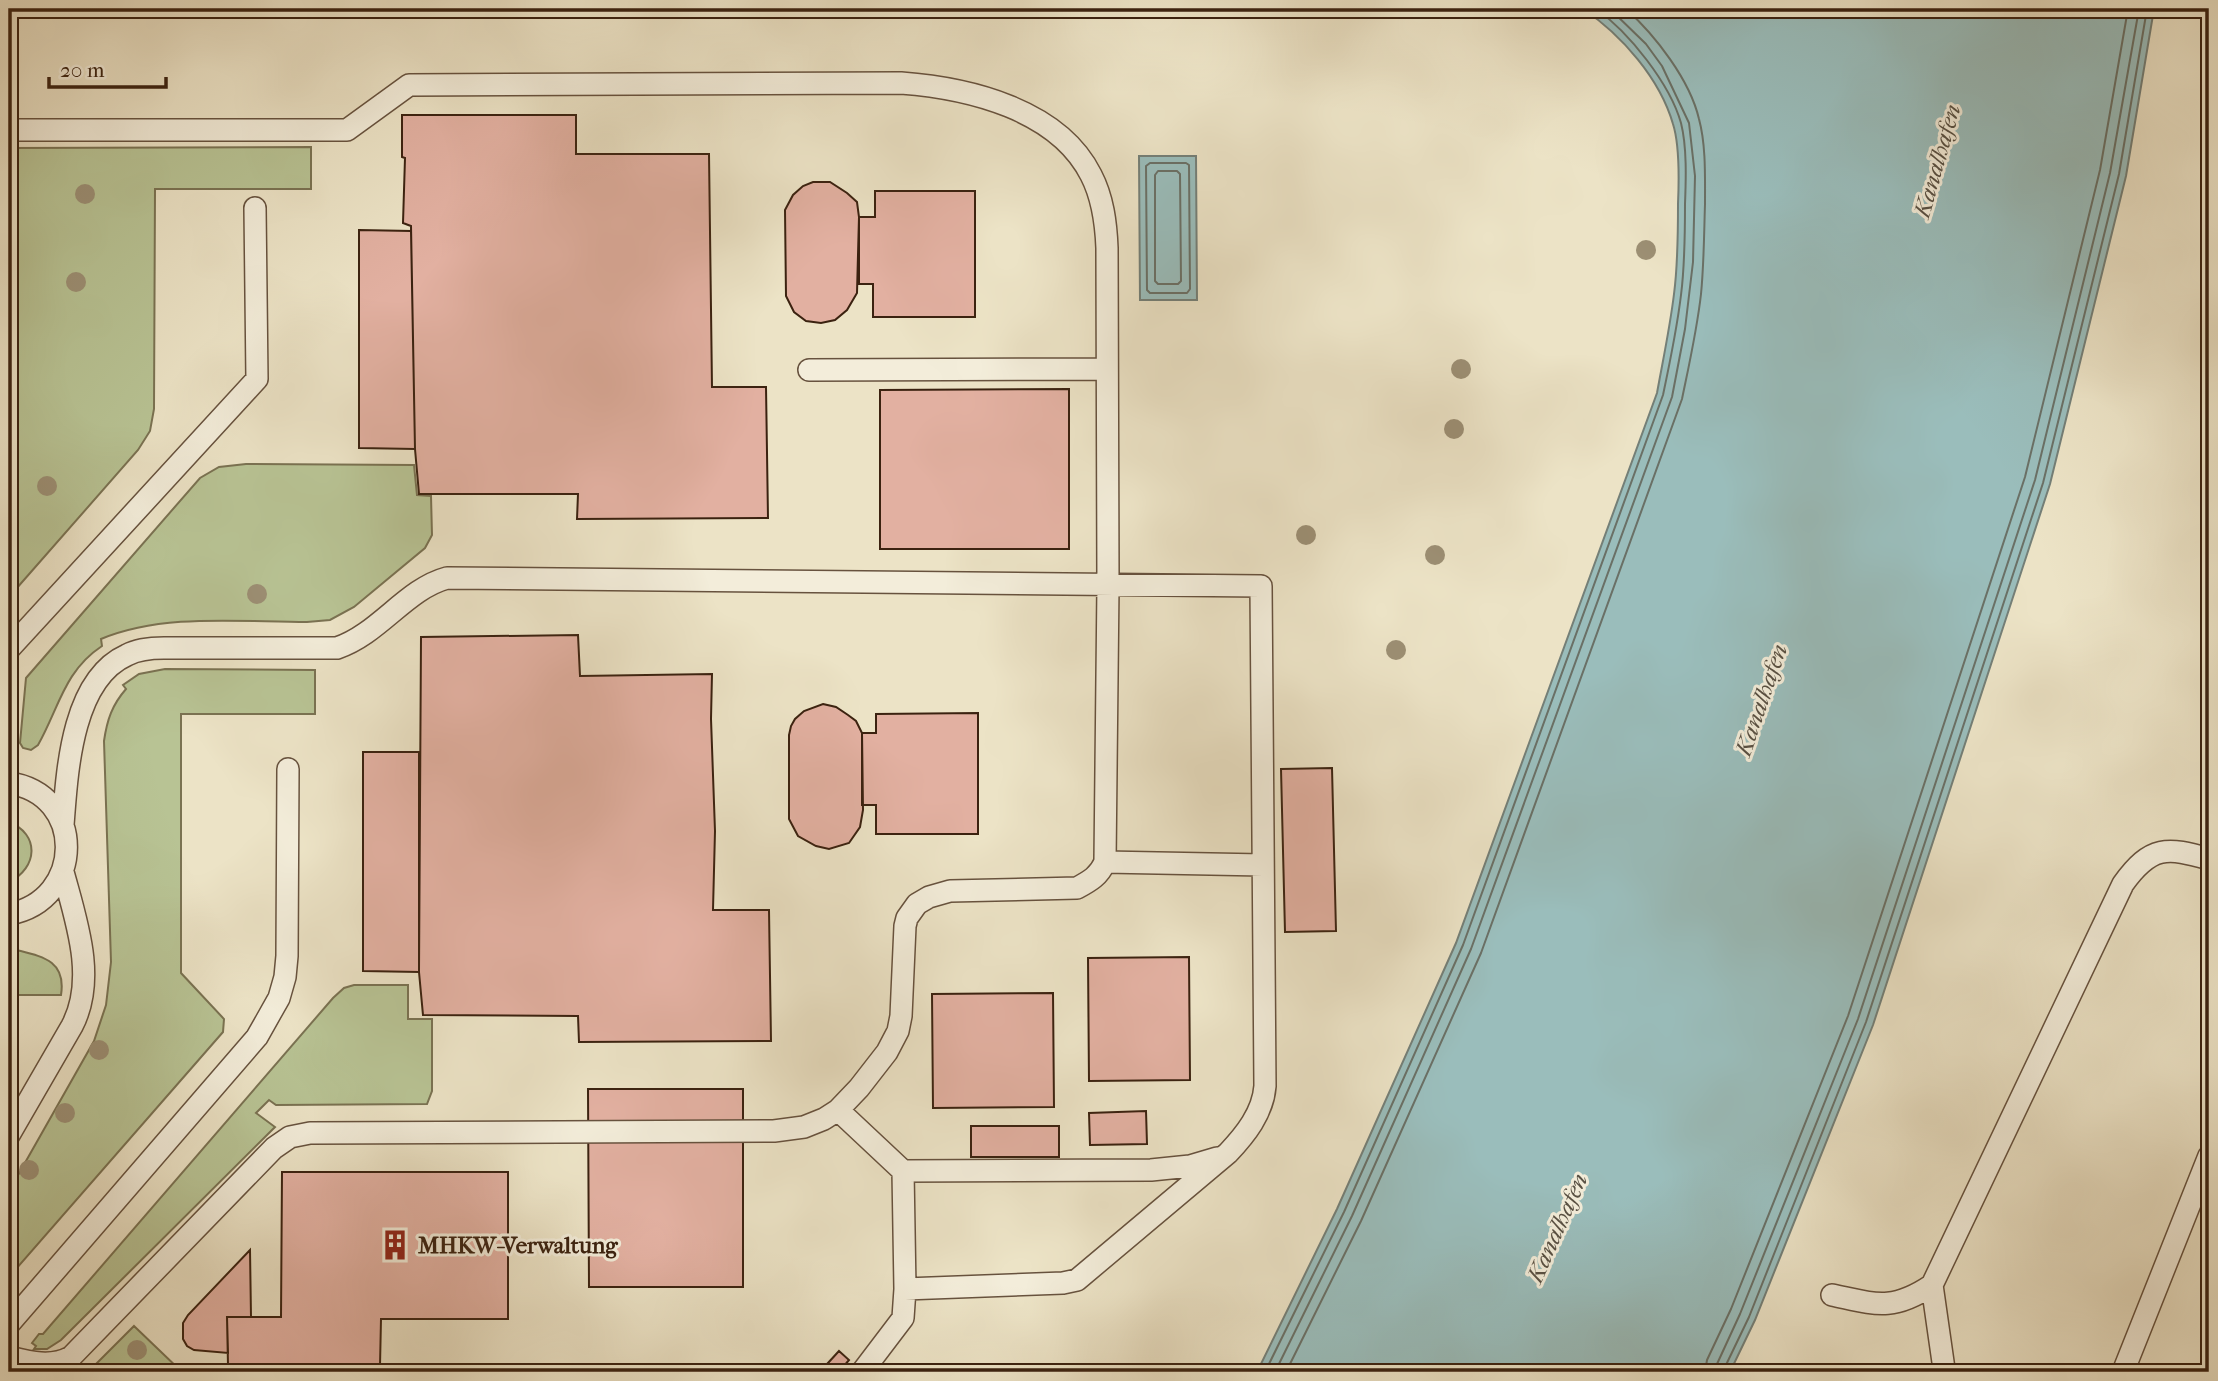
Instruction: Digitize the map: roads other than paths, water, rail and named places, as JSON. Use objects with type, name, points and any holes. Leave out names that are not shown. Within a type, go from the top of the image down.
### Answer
[{"type":"lane","points":[[9,130],[347,130],[409,85],[901,83],[949,89],[1015,110],[1044,125],[1071,147],[1091,174],[1102,203],[1106,233],[1108,585],[1105,862],[1094,878],[1077,888],[950,891],[929,897],[914,908],[907,918],[904,930],[902,1009],[898,1031],[878,1065],[838,1110],[804,1127],[774,1131],[310,1133],[290,1137],[274,1148],[71,1357],[59,1362],[43,1363],[9,1357]]},
{"type":"lane","points":[[9,649],[257,379],[255,208]]},
{"type":"lane","points":[[809,370],[1106,369]]},
{"type":"lane","points":[[9,914],[22,911],[42,900],[57,882],[62,872],[66,849],[63,825],[69,762],[77,722],[94,685],[121,658],[143,650],[337,648],[377,625],[423,589],[447,578],[1261,586],[1265,1095],[1257,1114],[1228,1153],[1074,1282],[905,1289]]},
{"type":"lane","points":[[9,1324],[257,1037],[274,1009],[283,988],[287,957],[288,769]]},
{"type":"lane","points":[[9,783],[24,785],[44,798],[59,815],[63,825]]},
{"type":"lane","points":[[1832,1294],[1879,1305],[1905,1301],[1931,1285],[2123,884],[2146,860],[2161,852],[2174,850],[2209,859]]},
{"type":"lane","points":[[1105,862],[1263,865]]},
{"type":"lane","points":[[9,1135],[80,1008],[83,990],[81,947],[62,872]]},
{"type":"lane","points":[[838,1110],[902,1171],[1151,1170],[1199,1164],[1228,1153]]},
{"type":"lane","points":[[2123,1372],[2209,1156]]},
{"type":"lane","points":[[862,1372],[903,1318],[905,1289],[902,1171]]},
{"type":"lane","points":[[1931,1285],[1944,1369],[1942,1372]]},
{"type":"water","points":[[9,9],[377,9],[9,17]]},
{"type":"water","name":"Kanalhafen","points":[[1583,9],[2154,9],[2126,176],[2050,484],[1873,1025],[1755,1320],[1730,1372],[1257,1372],[1337,1209],[1456,943],[1657,393],[1676,272],[1679,174],[1675,133],[1659,91],[1638,59],[1612,32]]},
{"type":"water","points":[[1139,156],[1196,156],[1197,300],[1140,300]]},
{"type":"place","name":"MHKW-Verwaltung","points":[[395,1245]]}]
